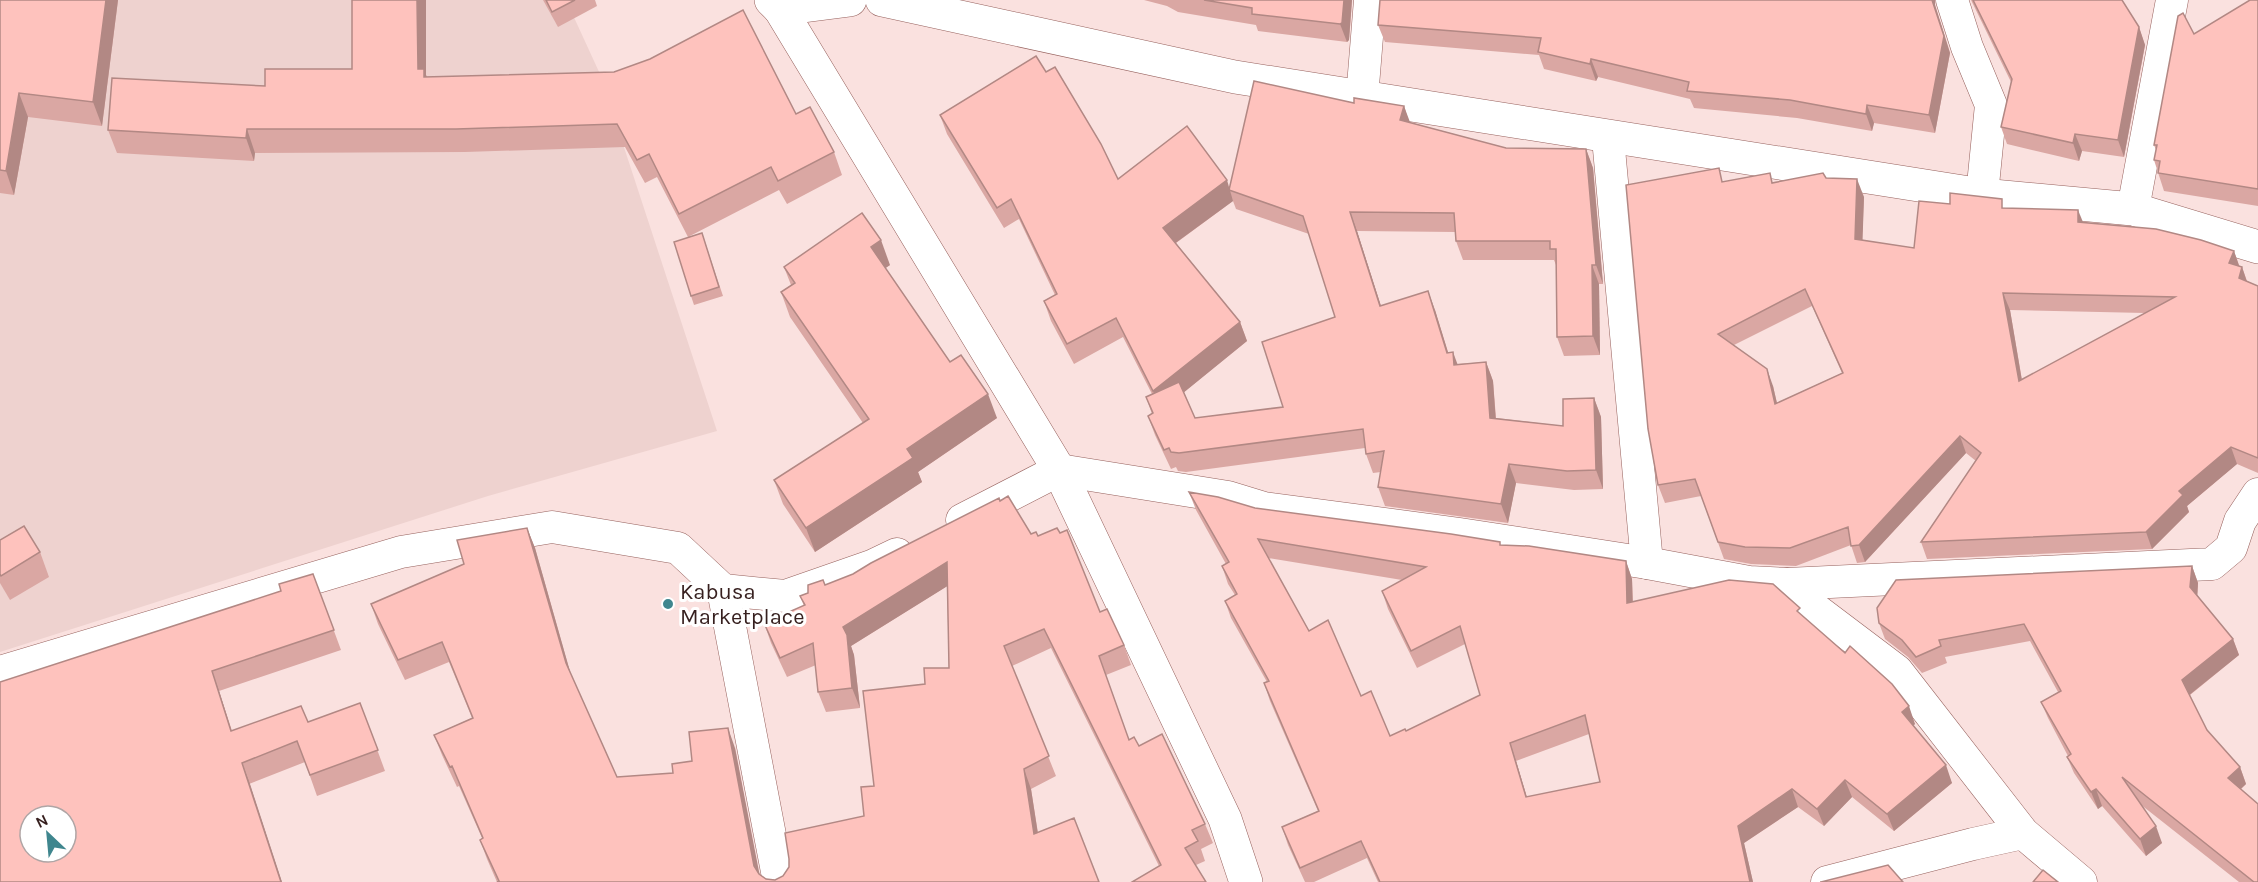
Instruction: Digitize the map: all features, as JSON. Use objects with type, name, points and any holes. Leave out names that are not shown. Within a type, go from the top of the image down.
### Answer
[{"type":"street","points":[[850,0],[775,4],[1059,470],[1225,819],[1246,882]]},
{"type":"street","points":[[882,0],[1235,77],[1608,138],[1982,195],[2133,209],[2258,247]]},
{"type":"street","points":[[1362,98],[1370,0]]},
{"type":"street","points":[[1952,0],[1967,48],[1991,105],[1982,195]]},
{"type":"street","points":[[2133,209],[2172,0]]},
{"type":"street","points":[[1608,138],[1647,563]]},
{"type":"street","points":[[723,590],[785,596],[874,566],[1059,470],[1228,497],[1264,508],[1460,534],[1647,563],[1749,582],[1787,584],[2212,564],[2230,548],[2240,522],[2258,494]]},
{"type":"street","points":[[0,672],[401,552],[552,527],[678,548],[723,590],[779,882]]},
{"type":"street","points":[[1787,584],[1807,603],[1897,671],[2023,833],[2082,882]]},
{"type":"street","points":[[1827,882],[2023,833]]},
{"type":"shaded area","points":[[0,0],[566,0],[600,74],[717,431],[488,496],[0,652]]},
{"type":"building","points":[[0,0],[106,0],[93,102],[19,93],[6,171],[0,170]]},
{"type":"building","points":[[352,0],[417,0],[418,69],[424,69],[424,77],[614,72],[650,59],[743,10],[796,114],[810,107],[834,152],[778,181],[771,167],[679,214],[649,154],[637,160],[617,124],[456,129],[247,129],[246,138],[108,130],[112,78],[265,86],[265,69],[352,69]]},
{"type":"building","points":[[546,0],[575,0],[552,12]]},
{"type":"building","points":[[1204,0],[1344,0],[1342,23],[1340,24],[1252,14],[1252,8]]},
{"type":"building","points":[[1380,0],[1932,0],[1944,36],[1929,115],[1867,105],[1866,114],[1790,100],[1687,91],[1689,82],[1591,59],[1590,64],[1538,52],[1541,38],[1378,25]]},
{"type":"building","points":[[1973,0],[2122,0],[2139,27],[2118,140],[2075,134],[2073,143],[2001,127],[2012,79]]},
{"type":"building","points":[[2250,0],[2258,0],[2258,189],[2158,173],[2160,161],[2154,160],[2157,145],[2154,145],[2178,16],[2183,13],[2194,34]]},
{"type":"building","points":[[1036,56],[1046,72],[1055,67],[1101,144],[1118,179],[1187,126],[1227,180],[1163,228],[1240,322],[1153,391],[1116,318],[1067,344],[1044,301],[1057,294],[1011,199],[997,208],[940,115]]},
{"type":"building","points":[[1254,81],[1354,103],[1354,98],[1404,106],[1400,120],[1506,148],[1586,149],[1596,265],[1592,265],[1593,336],[1557,337],[1556,249],[1550,249],[1550,241],[1456,241],[1454,213],[1350,212],[1380,306],[1428,291],[1447,353],[1453,352],[1454,365],[1486,362],[1490,418],[1563,426],[1563,399],[1594,398],[1596,470],[1567,471],[1509,464],[1501,504],[1378,487],[1384,451],[1366,454],[1363,429],[1179,453],[1171,452],[1169,448],[1164,450],[1148,416],[1153,413],[1146,397],[1179,382],[1195,418],[1283,407],[1262,342],[1335,317],[1303,216],[1229,190]]},
{"type":"building","points":[[1719,168],[1722,182],[1770,173],[1772,183],[1823,173],[1826,178],[1857,179],[1855,239],[1914,248],[1919,201],[1950,204],[1950,193],[2002,199],[2002,208],[2078,210],[2078,222],[2156,229],[2234,251],[2229,263],[2242,267],[2239,278],[2258,286],[2258,458],[2231,447],[2179,491],[2183,495],[2146,532],[1921,542],[1981,453],[1960,436],[1859,545],[1851,546],[1848,527],[1790,548],[1745,547],[1718,542],[1695,479],[1658,485],[1648,429],[1626,185]],"holes":[[[1805,289],[1843,373],[1775,404],[1767,369],[1718,334]],[[2003,293],[2175,297],[2019,381]]]},
{"type":"building","points":[[862,213],[881,240],[871,247],[950,362],[961,355],[988,394],[907,449],[913,458],[806,528],[774,480],[869,419],[781,292],[795,283],[784,267]]},
{"type":"building","points":[[702,233],[719,287],[691,296],[674,242]]},
{"type":"building","points":[[1189,492],[1218,497],[1255,508],[1451,534],[1500,542],[1500,545],[1529,546],[1626,561],[1627,603],[1729,580],[1773,584],[1800,608],[1797,611],[1845,653],[1850,646],[1892,684],[1909,706],[1902,712],[1946,765],[1887,814],[1845,780],[1817,809],[1792,789],[1738,826],[1750,882],[1380,882],[1361,841],[1300,868],[1282,827],[1319,811],[1264,683],[1269,681],[1225,601],[1237,594],[1222,566],[1229,562]],"holes":[[[1258,539],[1426,567],[1382,591],[1411,651],[1460,626],[1480,695],[1406,731],[1405,729],[1390,736],[1371,691],[1361,696],[1328,620],[1309,631]],[[1585,715],[1600,782],[1526,797],[1510,743]]]},
{"type":"building","points":[[1008,496],[1031,534],[1036,532],[1038,536],[1057,528],[1060,533],[1067,530],[1100,612],[1107,609],[1124,645],[1099,656],[1129,740],[1134,737],[1139,746],[1162,734],[1205,824],[1192,830],[1198,841],[1185,848],[1206,882],[1132,882],[1161,865],[1044,629],[1004,646],[1049,756],[1024,769],[1034,834],[1074,818],[1099,882],[497,882],[499,881],[480,840],[483,838],[452,766],[450,767],[434,735],[473,718],[442,642],[398,660],[371,604],[464,564],[457,540],[527,528],[566,663],[617,777],[673,773],[672,764],[692,761],[689,732],[728,728],[754,866],[766,879],[775,880],[783,876],[789,867],[785,833],[864,816],[861,787],[874,786],[863,691],[925,684],[924,668],[949,668],[947,562],[843,627],[847,635],[852,688],[818,692],[813,643],[780,658],[764,623],[805,605],[800,596],[808,593],[808,585],[823,580],[825,585],[853,574],[999,498],[1000,501]]},
{"type":"building","points":[[24,526],[40,552],[1,576],[0,540]]},
{"type":"building","points":[[2192,566],[2190,587],[2233,639],[2182,680],[2207,730],[2240,767],[2228,778],[2258,804],[2258,882],[2254,882],[2122,777],[2156,826],[2140,839],[2096,789],[2091,792],[2067,757],[2071,754],[2041,702],[2061,691],[2024,624],[1939,640],[1941,646],[1916,657],[1902,640],[1879,623],[1877,608],[1896,580]]},
{"type":"building","points":[[313,574],[334,630],[212,671],[231,731],[301,706],[308,722],[360,703],[378,750],[310,775],[297,741],[242,763],[281,882],[0,882],[0,682],[281,591],[279,584]]},
{"type":"building","points":[[1888,865],[1903,882],[1821,882]]},
{"type":"building","points":[[2043,870],[2058,882],[2033,882]]},
{"type":"place","name":"Kabusa Marketplace","points":[[668,604]]}]
